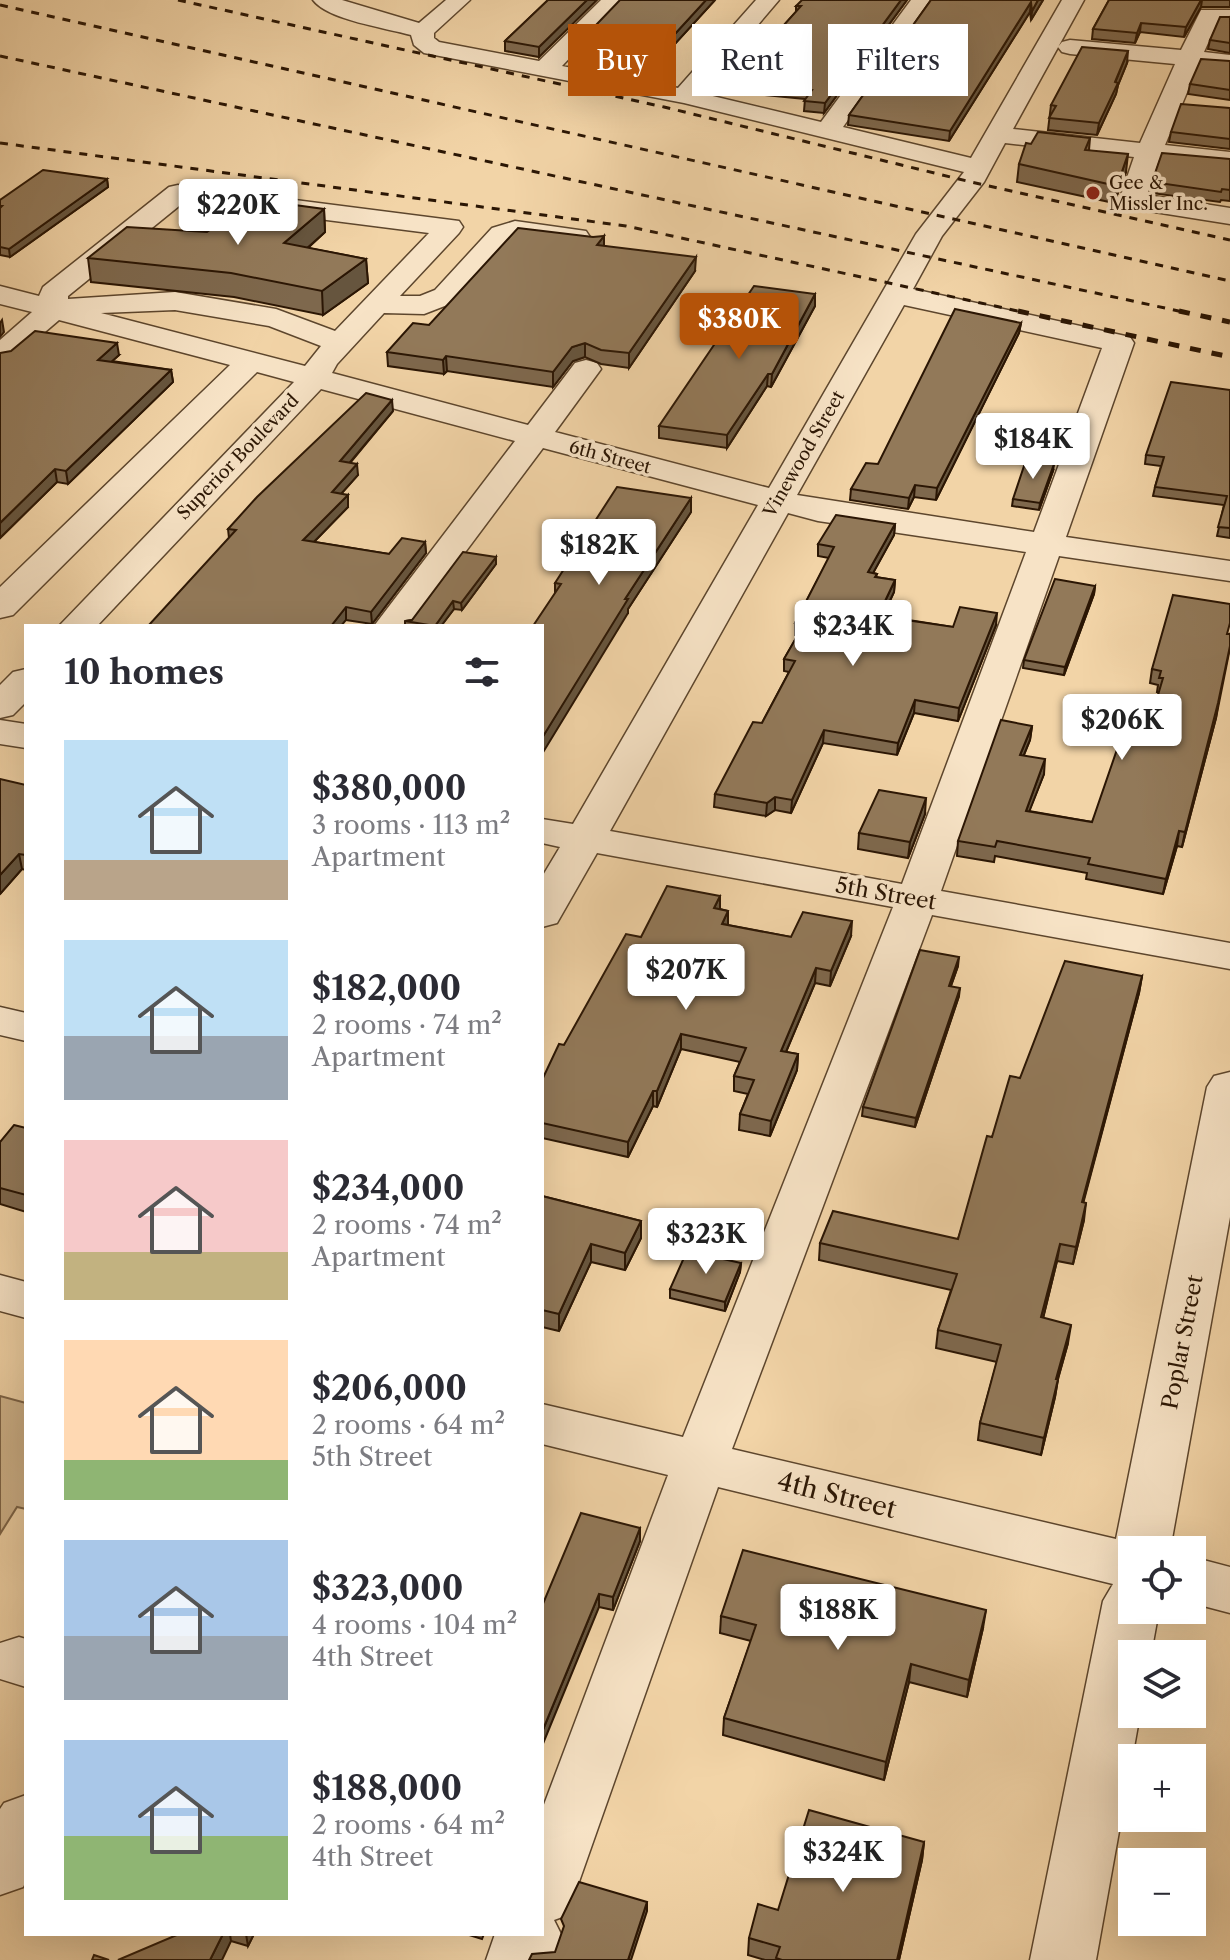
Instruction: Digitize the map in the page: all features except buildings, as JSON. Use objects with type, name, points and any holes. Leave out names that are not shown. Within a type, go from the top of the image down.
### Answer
[{"type":"street","points":[[324,0],[348,11],[423,31]]},
{"type":"street","points":[[459,0],[423,31],[422,40],[432,48],[684,96],[979,168]]},
{"type":"street","points":[[545,69],[614,0]]},
{"type":"street","points":[[684,96],[768,0]]},
{"type":"street","points":[[826,133],[922,0]]},
{"type":"street","name":"Vinewood Street","points":[[544,910],[895,294],[930,234],[979,168],[1073,0]]},
{"type":"street","points":[[1230,17],[1209,15],[1148,151],[1132,201],[1230,216]]},
{"type":"street","points":[[1048,45],[1230,62]]},
{"type":"street","points":[[1172,103],[1201,106]]},
{"type":"street","points":[[998,135],[1230,160]]},
{"type":"street","name":"Superior Boulevard","points":[[54,309],[53,293],[117,238],[178,193],[449,227],[324,360],[314,379],[79,624]]},
{"type":"street","points":[[386,294],[424,305],[445,296],[502,234],[515,229],[593,240]]},
{"type":"street","points":[[544,1891],[700,1462],[917,899],[1119,343],[895,294]]},
{"type":"street","name":"6th Street","points":[[0,295],[825,512],[1230,571]]},
{"type":"street","points":[[0,355],[54,309],[121,302],[175,301],[276,318],[340,343]]},
{"type":"street","points":[[0,607],[250,362]]},
{"type":"street","points":[[393,624],[586,369]]},
{"type":"street","points":[[0,707],[24,682]]},
{"type":"street","points":[[0,732],[24,736]]},
{"type":"street","name":"5th Street","points":[[544,831],[1230,956]]},
{"type":"street","points":[[0,1021],[24,1027]]},
{"type":"street","name":"Poplar Street","points":[[1145,1536],[1230,1087]]},
{"type":"street","points":[[0,1293],[24,1299]]},
{"type":"street","name":"4th Street","points":[[544,1424],[1118,1563]]},
{"type":"street","points":[[1206,1584],[1230,1590]]},
{"type":"street","points":[[1063,1960],[1128,1624]]},
{"type":"street","points":[[0,1867],[24,1825]]},
{"type":"street","points":[[519,1960],[527,1936]]},
{"type":"shaded area","points":[[0,1396],[24,1402],[24,1509],[17,1507],[0,1534]]},
{"type":"railway","points":[[178,0],[664,107],[971,182],[1230,240]]},
{"type":"railway","points":[[0,5],[1230,281]]},
{"type":"railway","points":[[0,56],[1188,313]]},
{"type":"railway","points":[[0,143],[626,226],[1027,313]]},
{"type":"railway","points":[[1018,311],[1230,357]]},
{"type":"railway","points":[[1179,311],[1230,322]]},
{"type":"place","name":"Gee & Missler Inc.","points":[[1093,193]]}]
